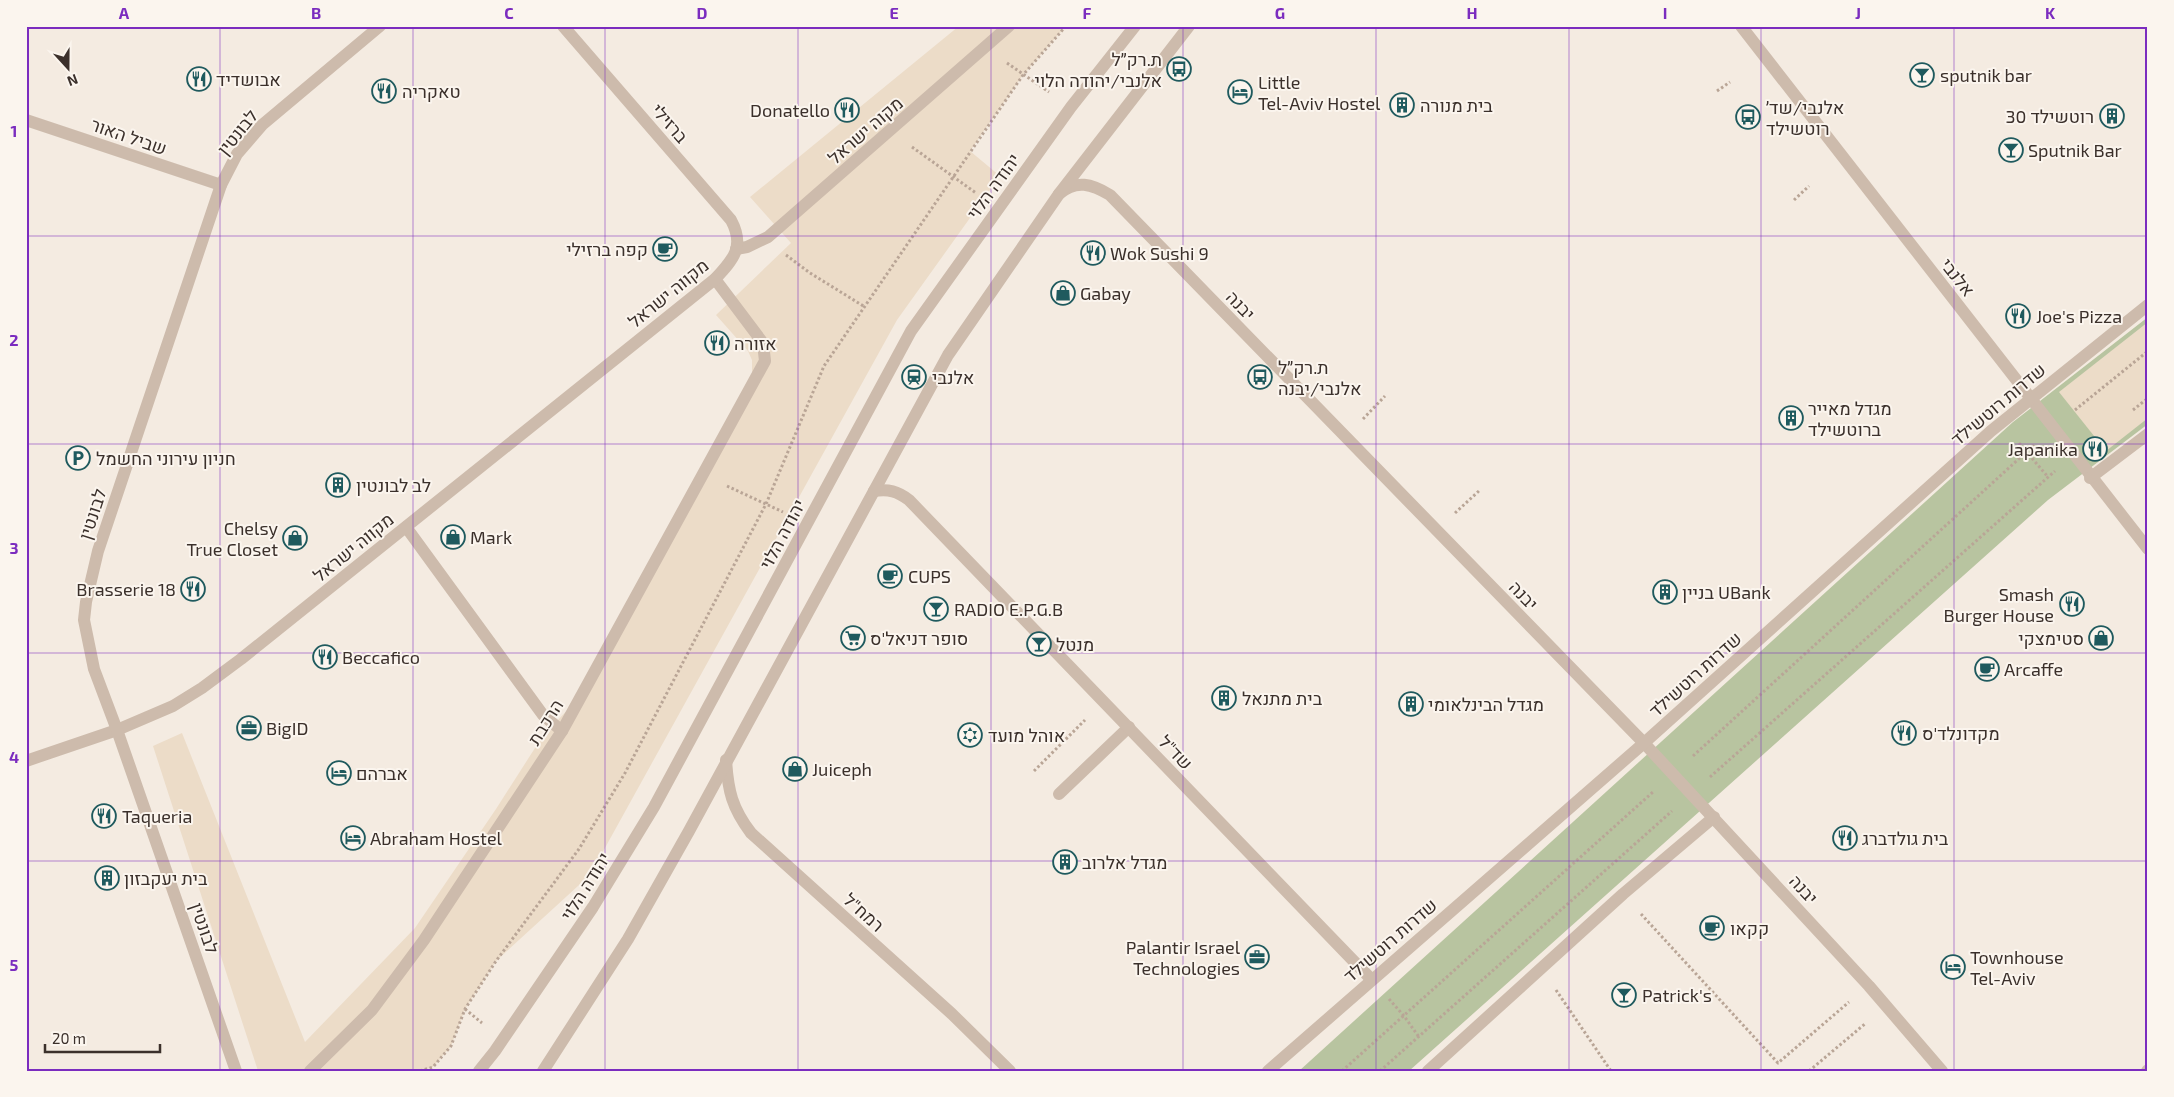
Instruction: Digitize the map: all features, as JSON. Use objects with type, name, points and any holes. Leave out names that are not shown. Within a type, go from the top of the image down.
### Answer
[{"type":"street","name":"לבונטין","points":[[236,1071],[94,669],[84,620],[86,602],[98,551],[221,185],[237,154],[262,125],[380,26]]},
{"type":"street","name":"ברזילי","points":[[563,26],[731,220],[737,230],[736,250]]},
{"type":"street","name":"מקוה ישראל","points":[[736,250],[768,237],[1009,26]]},
{"type":"street","name":"יהודה הלוי","points":[[479,1071],[593,907],[654,807],[911,331],[1071,107],[1135,26]]},
{"type":"street","points":[[543,1071],[628,939],[948,355],[1059,194],[1189,26]]},
{"type":"street","name":"אלנבי","points":[[1741,26],[2090,478],[2148,549]]},
{"type":"street","name":"שביל האור","points":[[26,120],[221,185]]},
{"type":"street","name":"יבנה","points":[[1059,194],[1065,189],[1084,184],[1095,186],[1110,195],[1692,793],[1887,1006],[1942,1071]]},
{"type":"street","name":"מקווה ישראל","points":[[26,761],[117,730],[173,706],[202,688],[241,659],[715,279],[731,261],[736,250]]},
{"type":"street","name":"הרכבת","points":[[310,1071],[372,1010],[424,940],[562,731],[765,361],[763,343],[715,279]]},
{"type":"street","name":"שדרות רוטשילד","points":[[1268,1071],[1371,979],[1644,743],[1991,431],[2148,305]]},
{"type":"street","points":[[2090,478],[2148,434]]},
{"type":"street","name":"שד\"ל","points":[[874,491],[888,489],[898,492],[909,500],[1371,979]]},
{"type":"street","points":[[406,526],[543,715],[562,731]]},
{"type":"street","points":[[1059,794],[1129,728]]},
{"type":"street","name":"רמח\"ל","points":[[726,760],[728,784],[733,804],[751,833],[952,1014],[1010,1071]]},
{"type":"street","points":[[1428,1071],[1623,894],[1714,817]]},
{"type":"path","points":[[420,1071],[433,1067],[451,1046],[465,1010],[496,961],[578,849],[626,773],[766,504],[824,366],[1023,74],[1066,26]]},
{"type":"path","points":[[986,48],[1071,107]]},
{"type":"path","points":[[1717,91],[1730,82]]},
{"type":"path","points":[[890,131],[952,176]]},
{"type":"path","points":[[1794,200],[1809,186]]},
{"type":"path","points":[[2026,452],[2148,351]]},
{"type":"path","points":[[1380,1071],[2048,477],[2015,439]]},
{"type":"path","points":[[703,474],[766,504]]},
{"type":"path","points":[[1437,531],[1480,490]]},
{"type":"path","points":[[1034,770],[1104,702]]},
{"type":"path","points":[[1623,894],[1778,1063],[1869,986]]},
{"type":"path","points":[[1541,969],[1611,1071]]},
{"type":"path","points":[[1371,979],[1404,1016],[1419,1037],[1441,1059]]},
{"type":"path","points":[[1809,1071],[1887,1006]]},
{"type":"green space","points":[[2148,317],[2148,424],[2048,500],[1409,1071],[1299,1071],[2013,422]]},
{"type":"shaded area","points":[[959,26],[1066,26],[1023,75],[970,151],[1000,176],[897,320],[590,875],[496,961],[465,1009],[451,1046],[433,1067],[420,1071],[258,1071],[153,746],[182,733],[305,1042],[415,928],[496,809],[542,737],[573,704],[752,378],[752,360],[748,351],[716,315],[791,243],[750,197]]},
{"type":"shaded area","points":[[2148,322],[2148,418],[2106,451],[2059,392]]},
{"type":"place","name":"ת.רק״ל אלנבי/יהודה הלוי","points":[[1179,69]]},
{"type":"place","name":"sputnik bar","points":[[1922,75]]},
{"type":"place","name":"אבושדיד","points":[[199,79]]},
{"type":"place","name":"טאקריה","points":[[384,91]]},
{"type":"place","name":"Little Tel-Aviv Hostel","points":[[1240,92]]},
{"type":"place","name":"בית מנורה","points":[[1402,105]]},
{"type":"place","name":"Donatello","points":[[847,110]]},
{"type":"place","name":"רוטשילד 30","points":[[2112,116]]},
{"type":"place","name":"אלנבי/שד׳ רוטשילד","points":[[1748,117]]},
{"type":"place","name":"Sputnik Bar","points":[[2011,150]]},
{"type":"place","name":"קפה ברזילי","points":[[665,249]]},
{"type":"place","name":"Wok Sushi 9","points":[[1093,253]]},
{"type":"place","name":"Gabay","points":[[1063,293]]},
{"type":"place","name":"Joe's Pizza","points":[[2018,316]]},
{"type":"place","name":"אזורה","points":[[717,343]]},
{"type":"place","name":"אלנבי","points":[[914,377]]},
{"type":"place","name":"ת.רק״ל אלנבי/יבנה","points":[[1260,377]]},
{"type":"place","name":"מגדל מאייר ברוטשילד","points":[[1791,418]]},
{"type":"place","name":"Japanika","points":[[2095,449]]},
{"type":"place","name":"חניון עירוני החשמל","points":[[78,458]]},
{"type":"place","name":"לב לבונטין","points":[[338,485]]},
{"type":"place","name":"Mark","points":[[453,537]]},
{"type":"place","name":"Chelsy True Closet","points":[[295,538]]},
{"type":"place","name":"CUPS","points":[[890,576]]},
{"type":"place","name":"Brasserie 18","points":[[193,589]]},
{"type":"place","name":"בניין UBank","points":[[1665,592]]},
{"type":"place","name":"Smash Burger House","points":[[2072,604]]},
{"type":"place","name":"RADIO E.P.G.B","points":[[936,609]]},
{"type":"place","name":"סופר דניאל'ס","points":[[853,638]]},
{"type":"place","name":"סטימצקי","points":[[2101,638]]},
{"type":"place","name":"מנטל","points":[[1039,644]]},
{"type":"place","name":"Beccafico","points":[[325,657]]},
{"type":"place","name":"Arcaffe","points":[[1987,669]]},
{"type":"place","name":"בית מתנאל","points":[[1224,698]]},
{"type":"place","name":"מגדל הבינלאומי","points":[[1411,704]]},
{"type":"place","name":"BigID","points":[[249,728]]},
{"type":"place","name":"מקדונלד'ס","points":[[1904,733]]},
{"type":"place","name":"אוהל מועד","points":[[970,735]]},
{"type":"place","name":"Juiceph","points":[[795,769]]},
{"type":"place","name":"אברהם","points":[[339,773]]},
{"type":"place","name":"Taqueria","points":[[104,816]]},
{"type":"place","name":"Abraham Hostel","points":[[353,838]]},
{"type":"place","name":"בית גולדברג","points":[[1845,838]]},
{"type":"place","name":"מגדל אלרוב","points":[[1065,862]]},
{"type":"place","name":"בית יעקבזון","points":[[107,878]]},
{"type":"place","name":"קקאו","points":[[1712,928]]},
{"type":"place","name":"Palantir Israel Technologies","points":[[1257,957]]},
{"type":"place","name":"Townhouse Tel-Aviv","points":[[1953,967]]},
{"type":"place","name":"Patrick's","points":[[1624,995]]}]
